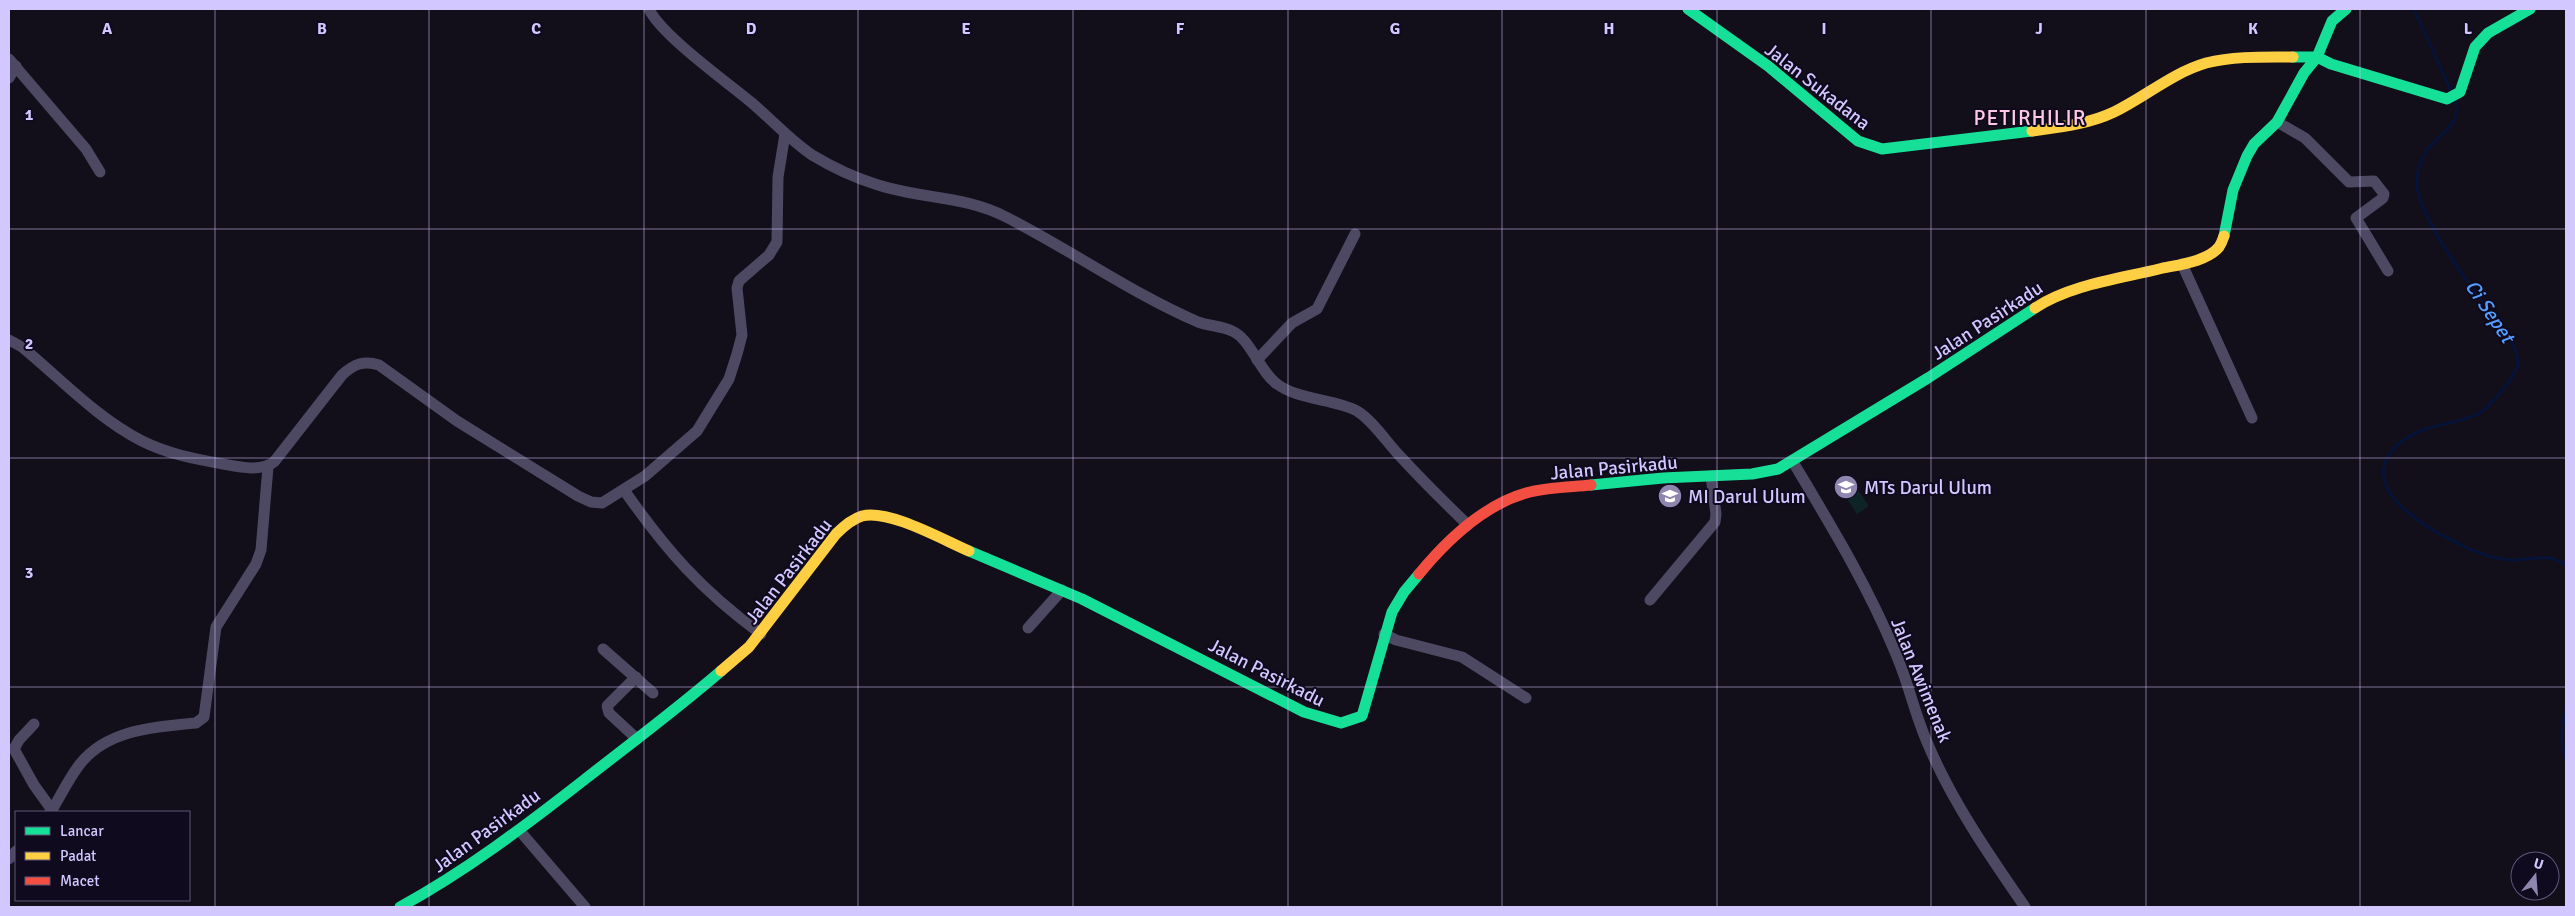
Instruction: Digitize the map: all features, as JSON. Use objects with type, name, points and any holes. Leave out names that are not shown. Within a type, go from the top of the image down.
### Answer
[{"type":"street","points":[[649,9],[655,18],[688,50],[785,134],[810,153],[842,172],[878,185],[949,198],[1005,216],[1097,270],[1165,305],[1199,322],[1232,331],[1245,343],[1262,370],[1278,386],[1318,401],[1359,412],[1418,476],[1468,525]]},
{"type":"street","name":"Jalan Sukadana","points":[[1688,9],[1768,66],[1858,141],[1882,149],[2007,136],[2091,121],[2114,112],[2189,69],[2207,63],[2247,57],[2317,57],[2331,64],[2452,97],[2462,86],[2474,47],[2488,33],[2530,9]]},
{"type":"street","name":"Jalan Pasirkadu","points":[[400,907],[444,883],[519,830],[686,701],[749,647],[761,634],[836,534],[861,516],[876,515],[899,521],[1062,590],[1304,712],[1341,724],[1353,722],[1362,716],[1384,634],[1392,612],[1404,592],[1430,561],[1468,525],[1508,500],[1530,492],[1601,484],[1762,473],[1793,462],[1864,416],[1928,378],[2045,301],[2080,288],[2182,264],[2205,256],[2219,247],[2226,232],[2233,190],[2247,156],[2254,144],[2277,122],[2304,73],[2317,57],[2329,26],[2346,9]]},
{"type":"street","points":[[9,78],[12,63]]},
{"type":"street","points":[[12,63],[86,149],[100,172]]},
{"type":"street","points":[[2277,122],[2305,138],[2349,182],[2374,181],[2384,194],[2384,198],[2356,218],[2388,271]]},
{"type":"street","points":[[9,340],[29,353],[122,430],[143,441],[188,458],[242,467],[268,467],[274,462],[342,375],[351,367],[371,362],[380,365],[457,421],[578,496],[591,502],[602,502],[646,476],[697,431],[729,379],[742,335],[737,288],[739,281],[769,256],[777,242],[778,177],[785,134]]},
{"type":"street","points":[[1257,360],[1292,323],[1317,309],[1355,234]]},
{"type":"street","points":[[2182,264],[2252,418]]},
{"type":"street","name":"Jalan Awimenak","points":[[1793,462],[1834,528],[1896,652],[1927,742],[1951,791],[2025,907]]},
{"type":"street","points":[[34,724],[19,740],[15,746],[15,752],[51,811],[80,764],[106,742],[137,730],[196,723],[204,717],[216,627],[256,564],[261,550],[268,467]]},
{"type":"street","points":[[1650,600],[1715,522],[1716,514],[1711,476]]},
{"type":"street","points":[[624,490],[666,548],[686,570],[722,604],[761,634]]},
{"type":"street","points":[[1028,628],[1062,590]]},
{"type":"street","points":[[1384,634],[1396,640],[1462,656],[1526,698]]},
{"type":"street","points":[[603,649],[653,693]]},
{"type":"street","points":[[636,677],[610,702],[607,708],[637,739]]},
{"type":"street","points":[[519,830],[585,907]]},
{"type":"green space","points":[[1852,481],[1869,506],[1857,514],[1840,489]]},
{"type":"waterway","name":"Ci Sepet","points":[[2414,9],[2452,93]]},
{"type":"waterway","name":"Ci Sepet","points":[[2455,101],[2457,108],[2453,122],[2427,150],[2421,161],[2417,183],[2420,199],[2428,219],[2456,266],[2514,346],[2518,365],[2500,393],[2483,411],[2465,419],[2423,430],[2400,443],[2386,460],[2384,480],[2397,502],[2407,511],[2435,531],[2469,548],[2501,559],[2546,558],[2566,565]]},
{"type":"waterway","name":"Ci Sepet","points":[[2566,711],[2562,735],[2566,759]]},
{"type":"traffic: fast","points":[[1688,9],[1768,66],[1858,141],[1882,149],[2032,131]]},
{"type":"traffic: fast","points":[[2224,236],[2233,190],[2247,156],[2254,144],[2277,122],[2304,73],[2317,57],[2332,21],[2346,9]]},
{"type":"traffic: fast","points":[[2293,57],[2317,57],[2331,64],[2447,99],[2460,92],[2475,47],[2488,33],[2530,9]]},
{"type":"traffic: fast","points":[[1591,485],[1663,478],[1752,474],[1778,469],[1928,378],[2035,308]]},
{"type":"traffic: fast","points":[[969,551],[1082,599],[1304,712],[1341,723],[1362,716],[1392,612],[1404,592],[1419,574]]},
{"type":"traffic: fast","points":[[400,907],[472,863],[517,831],[688,699],[721,671]]},
{"type":"traffic: slow","points":[[2032,131],[2074,125],[2104,116],[2125,106],[2170,79],[2206,63],[2238,58],[2293,57]]},
{"type":"traffic: slow","points":[[2035,308],[2079,288],[2182,264],[2207,256],[2219,247],[2224,236]]},
{"type":"traffic: slow","points":[[721,671],[749,647],[836,534],[858,517],[873,515],[901,521],[969,551]]},
{"type":"traffic: jam","points":[[1419,574],[1442,548],[1468,524],[1498,505],[1514,497],[1538,490],[1591,485]]},
{"type":"place","name":"MTs Darul Ulum","points":[[1846,487]]},
{"type":"place","name":"MI Darul Ulum","points":[[1670,496]]},
{"type":"district","name":"PETIRHILIR","points":[[2030,118]]}]
